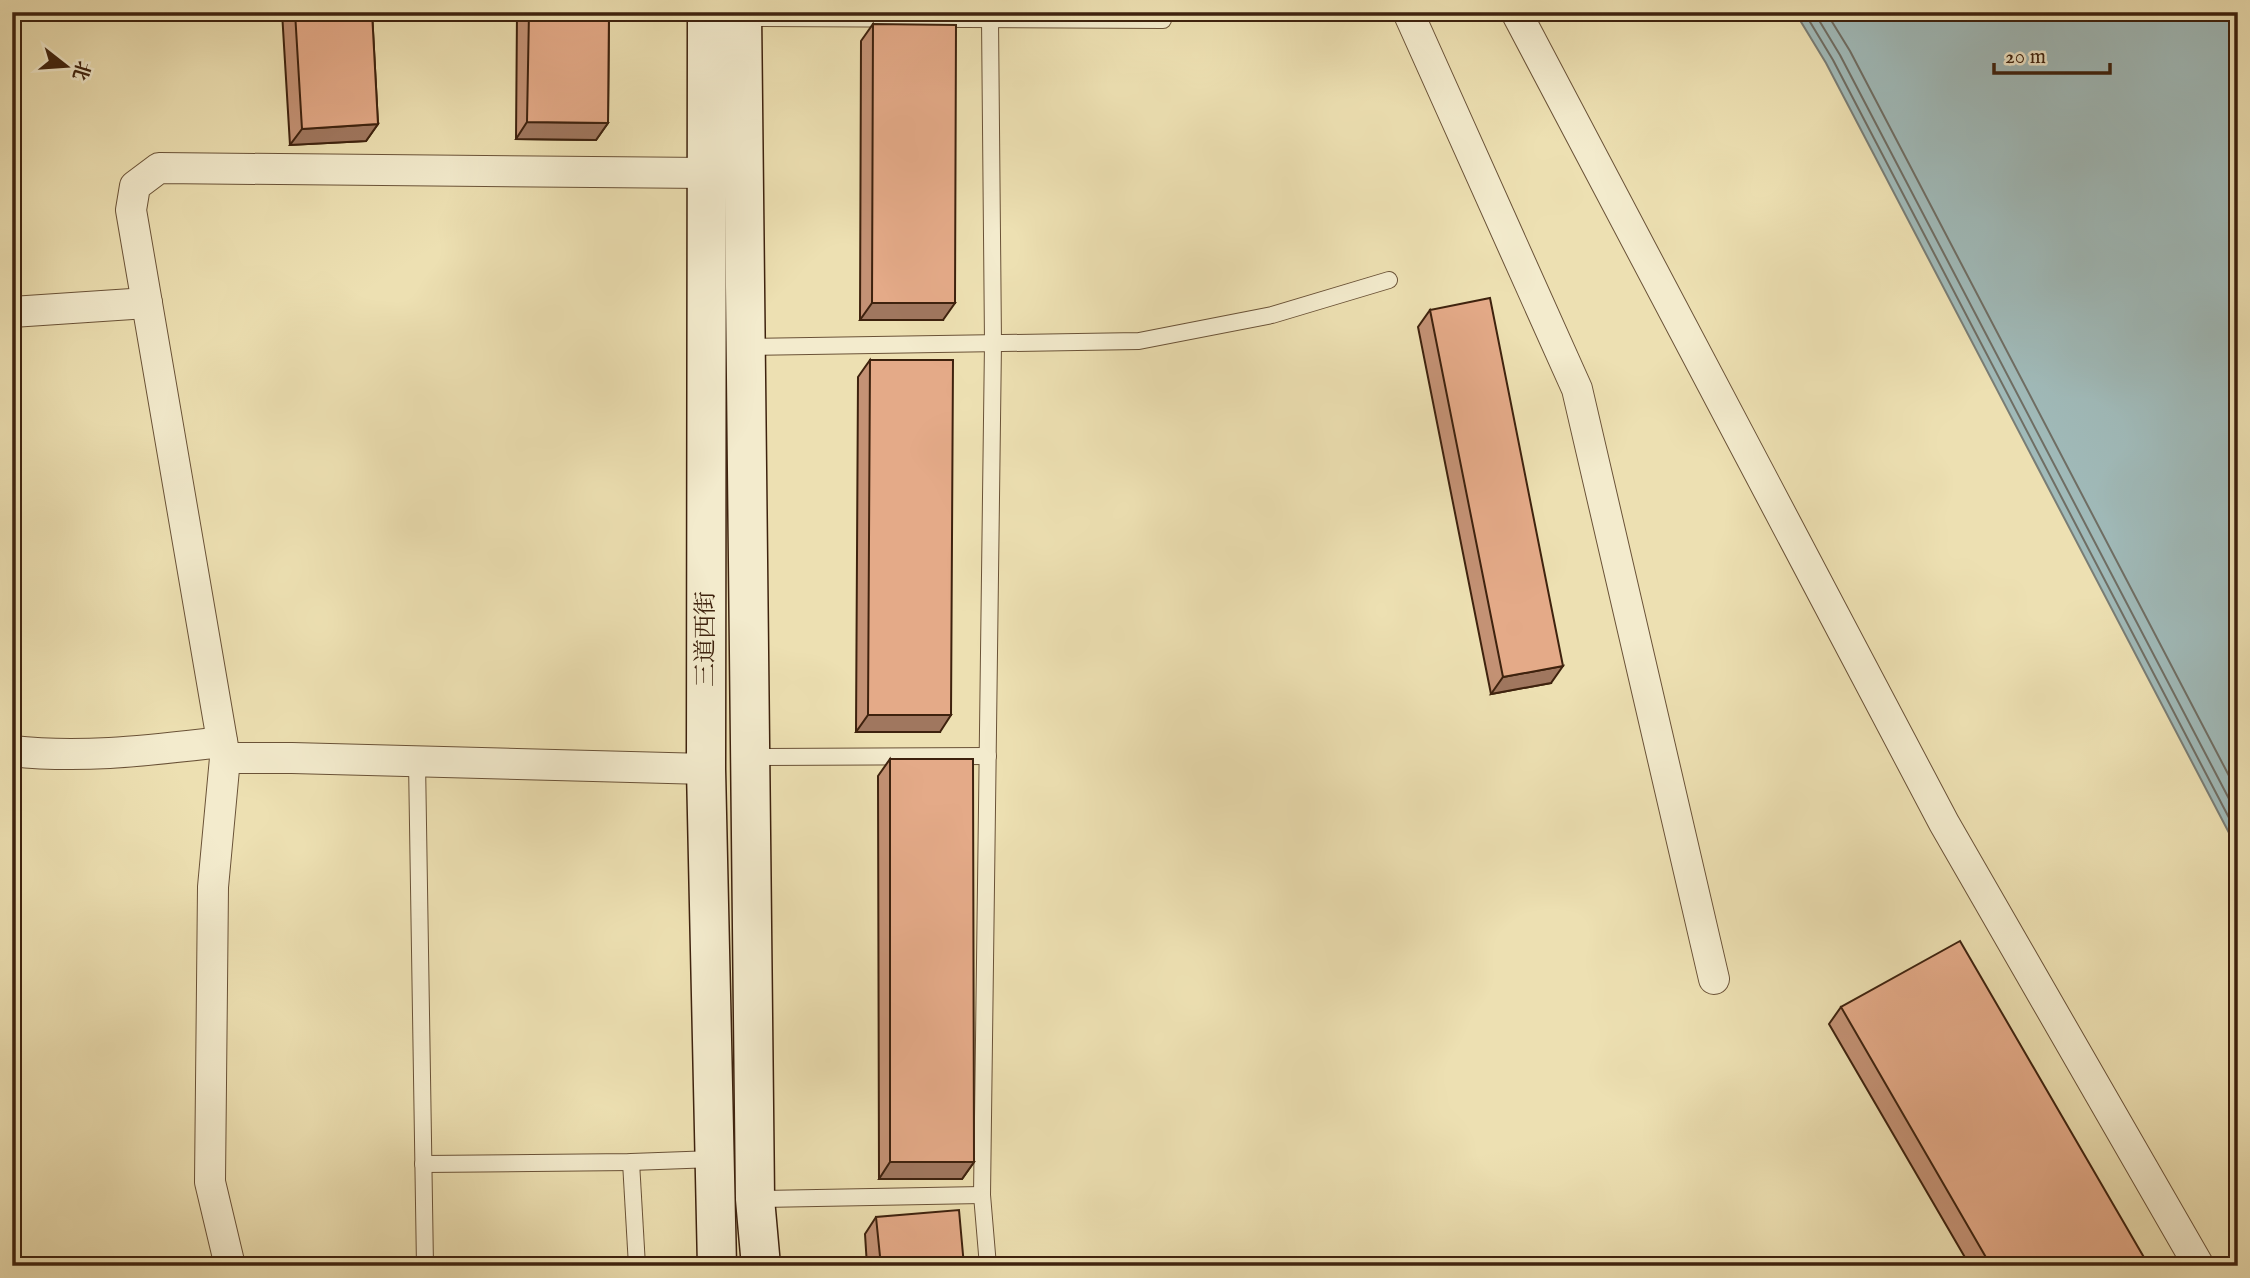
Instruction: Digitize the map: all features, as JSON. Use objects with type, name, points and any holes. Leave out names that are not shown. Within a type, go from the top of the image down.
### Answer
[{"type":"main road","name":"三道西街","points":[[717,1266],[706,769],[706,173],[731,14]]},
{"type":"main road","points":[[731,14],[746,347],[755,1199],[761,1266]]},
{"type":"street","points":[[1408,12],[1577,388],[1714,979]]},
{"type":"street","points":[[1516,12],[1944,823],[2199,1266]]},
{"type":"street","points":[[230,1266],[210,1182],[213,887],[224,750],[131,210],[135,186],[159,168],[706,173]]},
{"type":"street","points":[[12,312],[147,303]]},
{"type":"street","points":[[12,751],[51,755],[104,755],[224,750],[417,761],[706,769]]},
{"type":"lane","points":[[731,14],[1163,20]]},
{"type":"lane","points":[[988,1266],[982,1195],[993,343],[990,19]]},
{"type":"lane","points":[[746,347],[1139,341],[1272,315],[1389,280]]},
{"type":"lane","points":[[750,757],[988,755]]},
{"type":"lane","points":[[417,761],[425,1266]]},
{"type":"lane","points":[[423,1164],[631,1163],[714,1159]]},
{"type":"lane","points":[[631,1163],[637,1266]]},
{"type":"lane","points":[[755,1199],[982,1195]]},
{"type":"water","points":[[1795,12],[2238,12],[2238,850],[1826,63]]},
{"type":"building","points":[[295,12],[372,12],[378,124],[302,129]]},
{"type":"building","points":[[529,12],[609,12],[608,123],[527,122]]},
{"type":"building","points":[[873,24],[956,25],[955,303],[872,303]]},
{"type":"building","points":[[1490,298],[1563,666],[1503,677],[1430,310]]},
{"type":"building","points":[[870,360],[953,360],[951,715],[868,715]]},
{"type":"building","points":[[890,759],[973,759],[974,1162],[890,1162]]},
{"type":"building","points":[[1960,941],[2149,1266],[1991,1266],[1841,1007]]},
{"type":"building","points":[[959,1210],[964,1266],[881,1266],[876,1217]]}]
